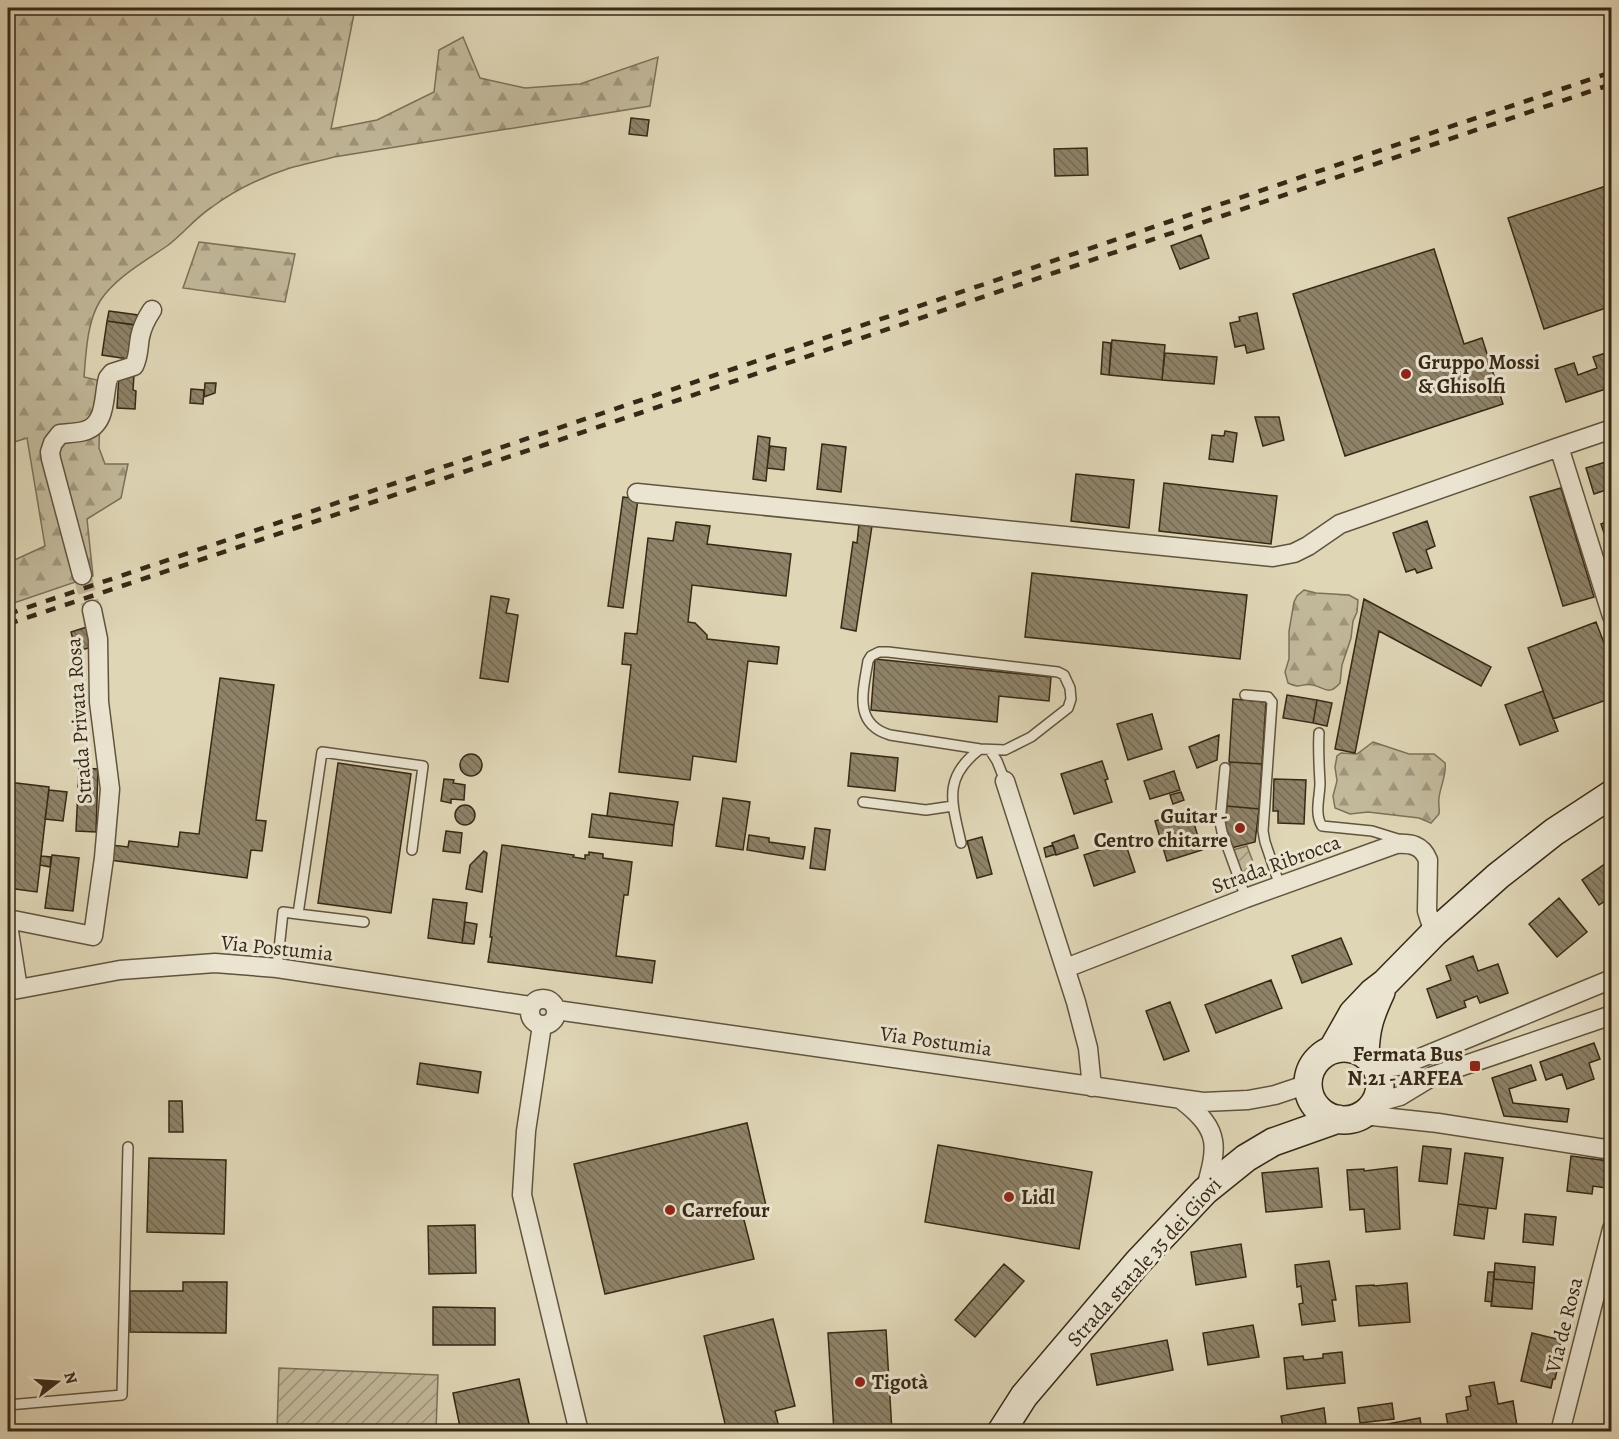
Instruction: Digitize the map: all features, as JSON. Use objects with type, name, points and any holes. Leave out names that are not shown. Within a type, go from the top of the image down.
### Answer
[{"type":"main road","points":[[1332,1050],[1353,1013],[1434,933],[1498,876],[1554,832],[1611,794]]},
{"type":"main road","points":[[1370,1060],[1366,1032],[1369,1019],[1385,983]]},
{"type":"main road","points":[[1355,1049],[1370,1060],[1379,1075],[1380,1084],[1379,1094],[1369,1108],[1326,1115],[1317,1107],[1309,1089],[1310,1073],[1315,1063],[1323,1055],[1332,1050],[1355,1049]]},
{"type":"main road","name":"Strada statale 35 dei Giovi","points":[[1274,1142],[1298,1114],[1309,1089]]},
{"type":"main road","name":"Strada statale 35 dei Giovi","points":[[1001,1431],[1024,1396],[1138,1262],[1205,1191],[1246,1158],[1274,1142],[1369,1108]]},
{"type":"main road","name":"Strada statale 35 dei Giovi","points":[[981,1431],[1000,1413],[1024,1396]]},
{"type":"street","points":[[82,575],[53,471],[50,452],[60,434],[87,431],[96,425],[101,416],[108,378],[112,373],[134,366],[138,357],[142,327],[152,310]]},
{"type":"street","points":[[637,493],[1273,557],[1294,553],[1340,524],[1611,429]]},
{"type":"street","points":[[1559,447],[1611,616]]},
{"type":"street","name":"Strada Privata Rosa","points":[[8,919],[93,936],[104,858],[110,789],[99,702],[98,639],[92,610]]},
{"type":"street","points":[[1005,781],[1066,968],[1088,1048],[1092,1086]]},
{"type":"street","points":[[1408,843],[1418,846],[1428,860],[1427,912],[1434,933]]},
{"type":"street","name":"Strada Ribrocca","points":[[1066,968],[1246,898],[1396,844],[1408,843]]},
{"type":"street","name":"Via Postumia","points":[[8,925],[13,990],[132,969],[215,963],[278,968],[531,1006]]},
{"type":"street","points":[[1370,1060],[1390,1067],[1403,1065],[1611,979]]},
{"type":"street","points":[[545,998],[552,1002],[556,1010],[553,1021],[542,1025],[531,1018],[529,1010],[536,1000],[545,998]]},
{"type":"street","name":"Via Postumia","points":[[556,1010],[1181,1100],[1203,1102],[1248,1100],[1309,1089]]},
{"type":"street","points":[[1369,1108],[1433,1076],[1611,1015]]},
{"type":"street","points":[[542,1025],[526,1131],[522,1195],[579,1431]]},
{"type":"street","points":[[1181,1100],[1200,1114],[1209,1126],[1214,1143],[1213,1165],[1205,1191]]},
{"type":"street","points":[[1369,1108],[1423,1121],[1611,1150]]},
{"type":"street","points":[[1369,1108],[1402,1109],[1423,1121]]},
{"type":"street","name":"Via de Rosa","points":[[1560,1431],[1611,1229]]},
{"type":"lane","points":[[962,843],[953,806],[953,785],[966,760],[985,749],[1005,750],[1031,737],[1068,708],[1071,699],[1070,688],[1064,675],[1058,672],[888,652],[879,652],[871,656],[864,683],[863,709],[871,725],[879,732],[890,735],[985,749],[997,761],[1005,781]]},
{"type":"lane","points":[[1245,695],[1268,697],[1272,702],[1263,831],[1280,886]]},
{"type":"lane","points":[[1319,733],[1318,814],[1322,826],[1372,831],[1408,843]]},
{"type":"lane","points":[[298,914],[322,752],[423,766],[412,850]]},
{"type":"lane","points":[[1226,768],[1220,822],[1246,898]]},
{"type":"lane","points":[[863,802],[927,810],[953,806]]},
{"type":"lane","points":[[278,968],[283,912],[364,922]]},
{"type":"lane","points":[[8,1405],[122,1395],[128,1147]]},
{"type":"green space","points":[[8,8],[364,8],[354,14],[331,129],[377,120],[434,92],[439,50],[463,37],[480,78],[525,88],[580,84],[658,57],[650,106],[334,157],[290,168],[249,184],[230,195],[200,216],[167,246],[122,277],[100,301],[92,318],[84,377],[101,381],[99,448],[105,464],[128,464],[121,498],[87,519],[93,576],[8,605],[8,563],[45,546],[27,438],[8,444],[8,398],[13,396],[12,364],[8,352]]},
{"type":"green space","points":[[199,242],[295,254],[285,302],[183,288]]},
{"type":"green space","points":[[1304,590],[1349,595],[1358,600],[1351,638],[1342,665],[1340,683],[1330,690],[1309,684],[1299,686],[1288,683],[1285,672],[1289,659],[1289,631],[1294,602]]},
{"type":"green space","points":[[1373,742],[1409,754],[1434,754],[1445,763],[1439,798],[1439,814],[1431,823],[1419,818],[1368,812],[1350,814],[1335,808],[1333,796],[1337,781],[1335,767],[1337,756],[1341,753],[1357,754]]},
{"type":"green space","points":[[1247,846],[1259,878],[1246,883],[1233,850]]},
{"type":"green space","points":[[279,1368],[438,1375],[436,1431],[277,1431]]},
{"type":"building","points":[[631,118],[649,120],[647,136],[629,134]]},
{"type":"building","points":[[1087,148],[1088,175],[1055,176],[1054,149]]},
{"type":"building","points":[[1612,184],[1612,306],[1544,329],[1508,218]]},
{"type":"building","points":[[1201,235],[1209,258],[1180,269],[1171,246]]},
{"type":"building","name":"Gruppo Mossi & Ghisolfi","points":[[1434,249],[1464,344],[1482,338],[1503,404],[1345,456],[1293,294]]},
{"type":"building","points":[[109,311],[138,315],[137,325],[107,321]]},
{"type":"building","points":[[1257,313],[1264,349],[1247,353],[1245,345],[1235,347],[1230,323],[1240,321],[1239,317]]},
{"type":"building","points":[[107,321],[134,325],[128,359],[102,355]]},
{"type":"building","points":[[1112,340],[1165,345],[1162,380],[1109,375]]},
{"type":"building","points":[[1103,342],[1111,343],[1109,375],[1101,374]]},
{"type":"building","points":[[1612,351],[1612,387],[1566,402],[1555,369],[1574,363],[1578,375],[1597,368],[1593,357]]},
{"type":"building","points":[[1165,353],[1217,357],[1214,384],[1162,380]]},
{"type":"building","points":[[119,374],[134,375],[135,409],[117,408]]},
{"type":"building","points":[[205,383],[216,383],[215,393],[204,397]]},
{"type":"building","points":[[191,389],[204,390],[203,404],[190,403]]},
{"type":"building","points":[[1255,417],[1279,417],[1284,440],[1263,446]]},
{"type":"building","points":[[1225,431],[1237,433],[1233,462],[1209,459],[1212,435],[1224,436]]},
{"type":"building","points":[[758,436],[770,438],[766,481],[753,479]]},
{"type":"building","points":[[822,444],[846,447],[841,492],[817,489]]},
{"type":"building","points":[[770,446],[786,448],[784,470],[767,468]]},
{"type":"building","points":[[1612,460],[1612,488],[1594,494],[1586,468]]},
{"type":"building","points":[[1076,474],[1134,480],[1129,528],[1071,521]]},
{"type":"building","points":[[1164,483],[1277,496],[1271,544],[1159,531]]},
{"type":"building","points":[[1561,488],[1594,597],[1563,606],[1530,497]]},
{"type":"building","points":[[623,497],[638,499],[623,608],[608,606]]},
{"type":"building","points":[[1612,520],[1612,553],[1611,554],[1601,524]]},
{"type":"building","points":[[1427,521],[1435,546],[1426,550],[1432,568],[1417,573],[1415,569],[1406,572],[1393,533]]},
{"type":"building","points":[[676,522],[710,526],[707,544],[791,554],[786,596],[692,585],[688,622],[695,623],[707,635],[707,639],[779,647],[777,664],[748,661],[736,762],[693,756],[690,780],[619,772],[631,665],[622,664],[625,633],[637,634],[648,538],[673,541]]},
{"type":"building","points":[[859,524],[872,526],[856,631],[841,628],[853,542],[857,543]]},
{"type":"building","points":[[1032,573],[1247,595],[1240,659],[1025,637]]},
{"type":"building","points":[[491,596],[509,599],[506,613],[518,615],[508,682],[480,678]]},
{"type":"building","points":[[1364,599],[1491,667],[1481,686],[1379,631],[1355,753],[1335,749]]},
{"type":"building","points":[[1596,622],[1612,664],[1612,698],[1553,719],[1528,648]]},
{"type":"building","points":[[87,627],[93,647],[76,651],[71,632]]},
{"type":"building","points":[[875,659],[1051,677],[1049,701],[999,696],[997,722],[871,710]]},
{"type":"building","points":[[220,678],[274,685],[256,820],[266,821],[262,851],[251,850],[247,878],[110,860],[112,845],[128,847],[129,841],[178,847],[180,832],[199,834]]},
{"type":"building","points":[[1543,691],[1558,731],[1520,745],[1505,705]]},
{"type":"building","points":[[1287,695],[1317,700],[1313,723],[1283,718]]},
{"type":"building","points":[[1233,699],[1266,702],[1262,764],[1229,762]]},
{"type":"building","points":[[1317,700],[1332,703],[1327,726],[1313,723]]},
{"type":"building","points":[[1152,714],[1162,749],[1128,760],[1117,724]]},
{"type":"building","points":[[1219,735],[1217,760],[1197,768],[1189,747]]},
{"type":"building","points":[[851,753],[898,758],[895,791],[848,786]]},
{"type":"building","points":[[471,754],[479,757],[482,765],[479,773],[471,776],[463,773],[460,765],[463,757]]},
{"type":"building","points":[[1102,761],[1112,802],[1074,814],[1061,774]]},
{"type":"building","points":[[1230,762],[1262,764],[1259,809],[1227,806]]},
{"type":"building","points":[[338,763],[411,774],[391,913],[318,903]]},
{"type":"building","points":[[79,768],[98,769],[96,832],[76,831]]},
{"type":"building","points":[[1174,771],[1180,790],[1150,799],[1144,781]]},
{"type":"building","points":[[444,779],[465,785],[464,800],[451,799],[451,803],[441,801]]},
{"type":"building","points":[[1274,779],[1306,780],[1304,824],[1278,823],[1278,811],[1273,811]]},
{"type":"building","points":[[8,782],[49,787],[37,892],[8,888]]},
{"type":"building","points":[[49,790],[67,792],[63,821],[45,819]]},
{"type":"building","points":[[1181,792],[1184,800],[1173,804],[1170,795]]},
{"type":"building","points":[[610,793],[678,802],[674,825],[607,816]]},
{"type":"building","points":[[723,798],[750,802],[743,850],[716,846]]},
{"type":"building","points":[[461,805],[469,805],[475,811],[475,819],[469,825],[461,825],[455,819],[455,811]]},
{"type":"building","points":[[1227,806],[1259,809],[1255,842],[1231,848],[1225,827]]},
{"type":"building","points":[[1190,810],[1202,850],[1167,861],[1155,821]]},
{"type":"building","points":[[592,814],[674,825],[672,846],[589,837]]},
{"type":"building","points":[[815,828],[830,830],[825,870],[810,868]]},
{"type":"building","points":[[446,831],[462,833],[460,853],[443,851]]},
{"type":"building","points":[[749,835],[769,838],[769,842],[805,847],[803,859],[747,850]]},
{"type":"building","points":[[1074,835],[1078,848],[1056,855],[1052,843]]},
{"type":"building","points":[[982,837],[992,874],[977,878],[967,841]]},
{"type":"building","points":[[1125,842],[1135,872],[1094,886],[1084,855]]},
{"type":"building","points":[[502,845],[574,855],[573,857],[585,859],[585,855],[589,855],[589,852],[603,854],[603,858],[632,862],[628,895],[624,895],[616,956],[655,961],[652,983],[488,962]]},
{"type":"building","points":[[1053,845],[1056,854],[1046,857],[1044,848]]},
{"type":"building","points":[[484,851],[487,853],[482,892],[466,889],[470,865]]},
{"type":"building","points":[[52,855],[79,858],[73,911],[45,908]]},
{"type":"building","points":[[41,856],[51,857],[50,867],[40,865]]},
{"type":"building","points":[[1612,859],[1612,896],[1599,905],[1582,880]]},
{"type":"building","points":[[1559,898],[1587,932],[1557,957],[1529,924]]},
{"type":"building","points":[[433,899],[467,903],[462,943],[428,938]]},
{"type":"building","points":[[465,922],[477,924],[474,944],[462,943]]},
{"type":"building","points":[[1341,938],[1352,964],[1302,983],[1292,956]]},
{"type":"building","points":[[1473,956],[1478,971],[1498,964],[1508,993],[1480,1003],[1477,996],[1464,1001],[1466,1007],[1437,1018],[1427,989],[1451,980],[1446,966]]},
{"type":"building","points":[[1271,980],[1282,1008],[1216,1033],[1205,1005]]},
{"type":"building","points":[[1170,1002],[1189,1051],[1164,1060],[1146,1011]]},
{"type":"building","points":[[1594,1043],[1600,1059],[1589,1063],[1594,1079],[1567,1089],[1562,1074],[1546,1080],[1540,1062]]},
{"type":"building","points":[[420,1063],[481,1072],[478,1093],[417,1084]]},
{"type":"building","points":[[1531,1065],[1536,1080],[1509,1089],[1513,1103],[1569,1109],[1567,1122],[1504,1116],[1492,1078]]},
{"type":"building","points":[[169,1101],[182,1101],[183,1132],[169,1132]]},
{"type":"building","points":[[747,1123],[767,1210],[743,1216],[754,1259],[605,1294],[574,1164]]},
{"type":"building","name":"Lidl","points":[[938,1145],[1092,1172],[1079,1249],[925,1222]]},
{"type":"building","points":[[1423,1146],[1451,1149],[1447,1184],[1419,1181]]},
{"type":"building","points":[[1465,1153],[1503,1158],[1496,1209],[1458,1204]]},
{"type":"building","points":[[1571,1156],[1609,1161],[1606,1188],[1593,1186],[1592,1194],[1567,1191]]},
{"type":"building","points":[[149,1158],[226,1160],[224,1234],[147,1232]]},
{"type":"building","points":[[1397,1167],[1400,1229],[1366,1232],[1364,1209],[1350,1210],[1347,1170],[1364,1169],[1364,1171]]},
{"type":"building","points":[[1318,1168],[1322,1207],[1266,1212],[1262,1173]]},
{"type":"building","points":[[1458,1204],[1488,1208],[1484,1239],[1454,1235]]},
{"type":"building","points":[[1525,1214],[1556,1217],[1553,1245],[1523,1242]]},
{"type":"building","points":[[475,1225],[476,1273],[429,1274],[428,1226]]},
{"type":"building","points":[[1241,1244],[1246,1277],[1196,1285],[1191,1252]]},
{"type":"building","points":[[1329,1261],[1336,1300],[1332,1300],[1335,1321],[1302,1325],[1299,1304],[1303,1303],[1301,1286],[1297,1287],[1295,1265]]},
{"type":"building","points":[[1495,1263],[1535,1267],[1534,1283],[1494,1279]]},
{"type":"building","points":[[1004,1264],[1024,1281],[975,1337],[955,1320]]},
{"type":"building","points":[[1488,1272],[1494,1272],[1492,1302],[1485,1301]]},
{"type":"building","points":[[1494,1279],[1534,1283],[1532,1309],[1491,1306]]},
{"type":"building","points":[[183,1282],[227,1282],[226,1333],[130,1332],[130,1291],[183,1291]]},
{"type":"building","points":[[1407,1283],[1410,1322],[1359,1326],[1356,1286]]},
{"type":"building","points":[[433,1307],[495,1308],[495,1345],[433,1345]]},
{"type":"building","points":[[773,1319],[795,1406],[775,1411],[780,1432],[727,1432],[704,1336]]},
{"type":"building","points":[[1253,1325],[1259,1357],[1208,1365],[1203,1333]]},
{"type":"building","name":"Tigotà","points":[[886,1330],[892,1432],[834,1432],[828,1333]]},
{"type":"building","points":[[1532,1333],[1561,1340],[1559,1350],[1562,1350],[1551,1388],[1521,1381]]},
{"type":"building","points":[[1167,1340],[1173,1370],[1097,1385],[1091,1354]]},
{"type":"building","points":[[1342,1352],[1345,1383],[1287,1389],[1284,1358],[1303,1356],[1304,1360],[1323,1358],[1323,1354]]},
{"type":"building","points":[[519,1379],[530,1428],[513,1432],[461,1432],[453,1393]]},
{"type":"building","points":[[1494,1382],[1498,1404],[1513,1401],[1518,1432],[1449,1432],[1446,1414],[1468,1410],[1466,1397],[1471,1396],[1469,1386]]},
{"type":"building","points":[[1392,1403],[1394,1419],[1360,1423],[1358,1408]]},
{"type":"building","points":[[1324,1408],[1326,1424],[1284,1432],[1281,1416]]},
{"type":"building","points":[[1420,1418],[1422,1432],[1389,1432],[1387,1424]]},
{"type":"tunnel","points":[[82,575],[92,610]]},
{"type":"railway","points":[[8,614],[1612,72]]},
{"type":"railway","points":[[8,624],[1612,84]]},
{"type":"place","name":"Gruppo Mossi & Ghisolfi","points":[[1406,374]]},
{"type":"place","name":"Guitar - Centro chitarre","points":[[1240,828]]},
{"type":"place","name":"Fermata Bus N.21 - ARFEA","points":[[1475,1066]]},
{"type":"place","name":"Lidl","points":[[1009,1197]]},
{"type":"place","name":"Carrefour","points":[[670,1210]]},
{"type":"place","name":"Tigotà","points":[[860,1382]]}]
